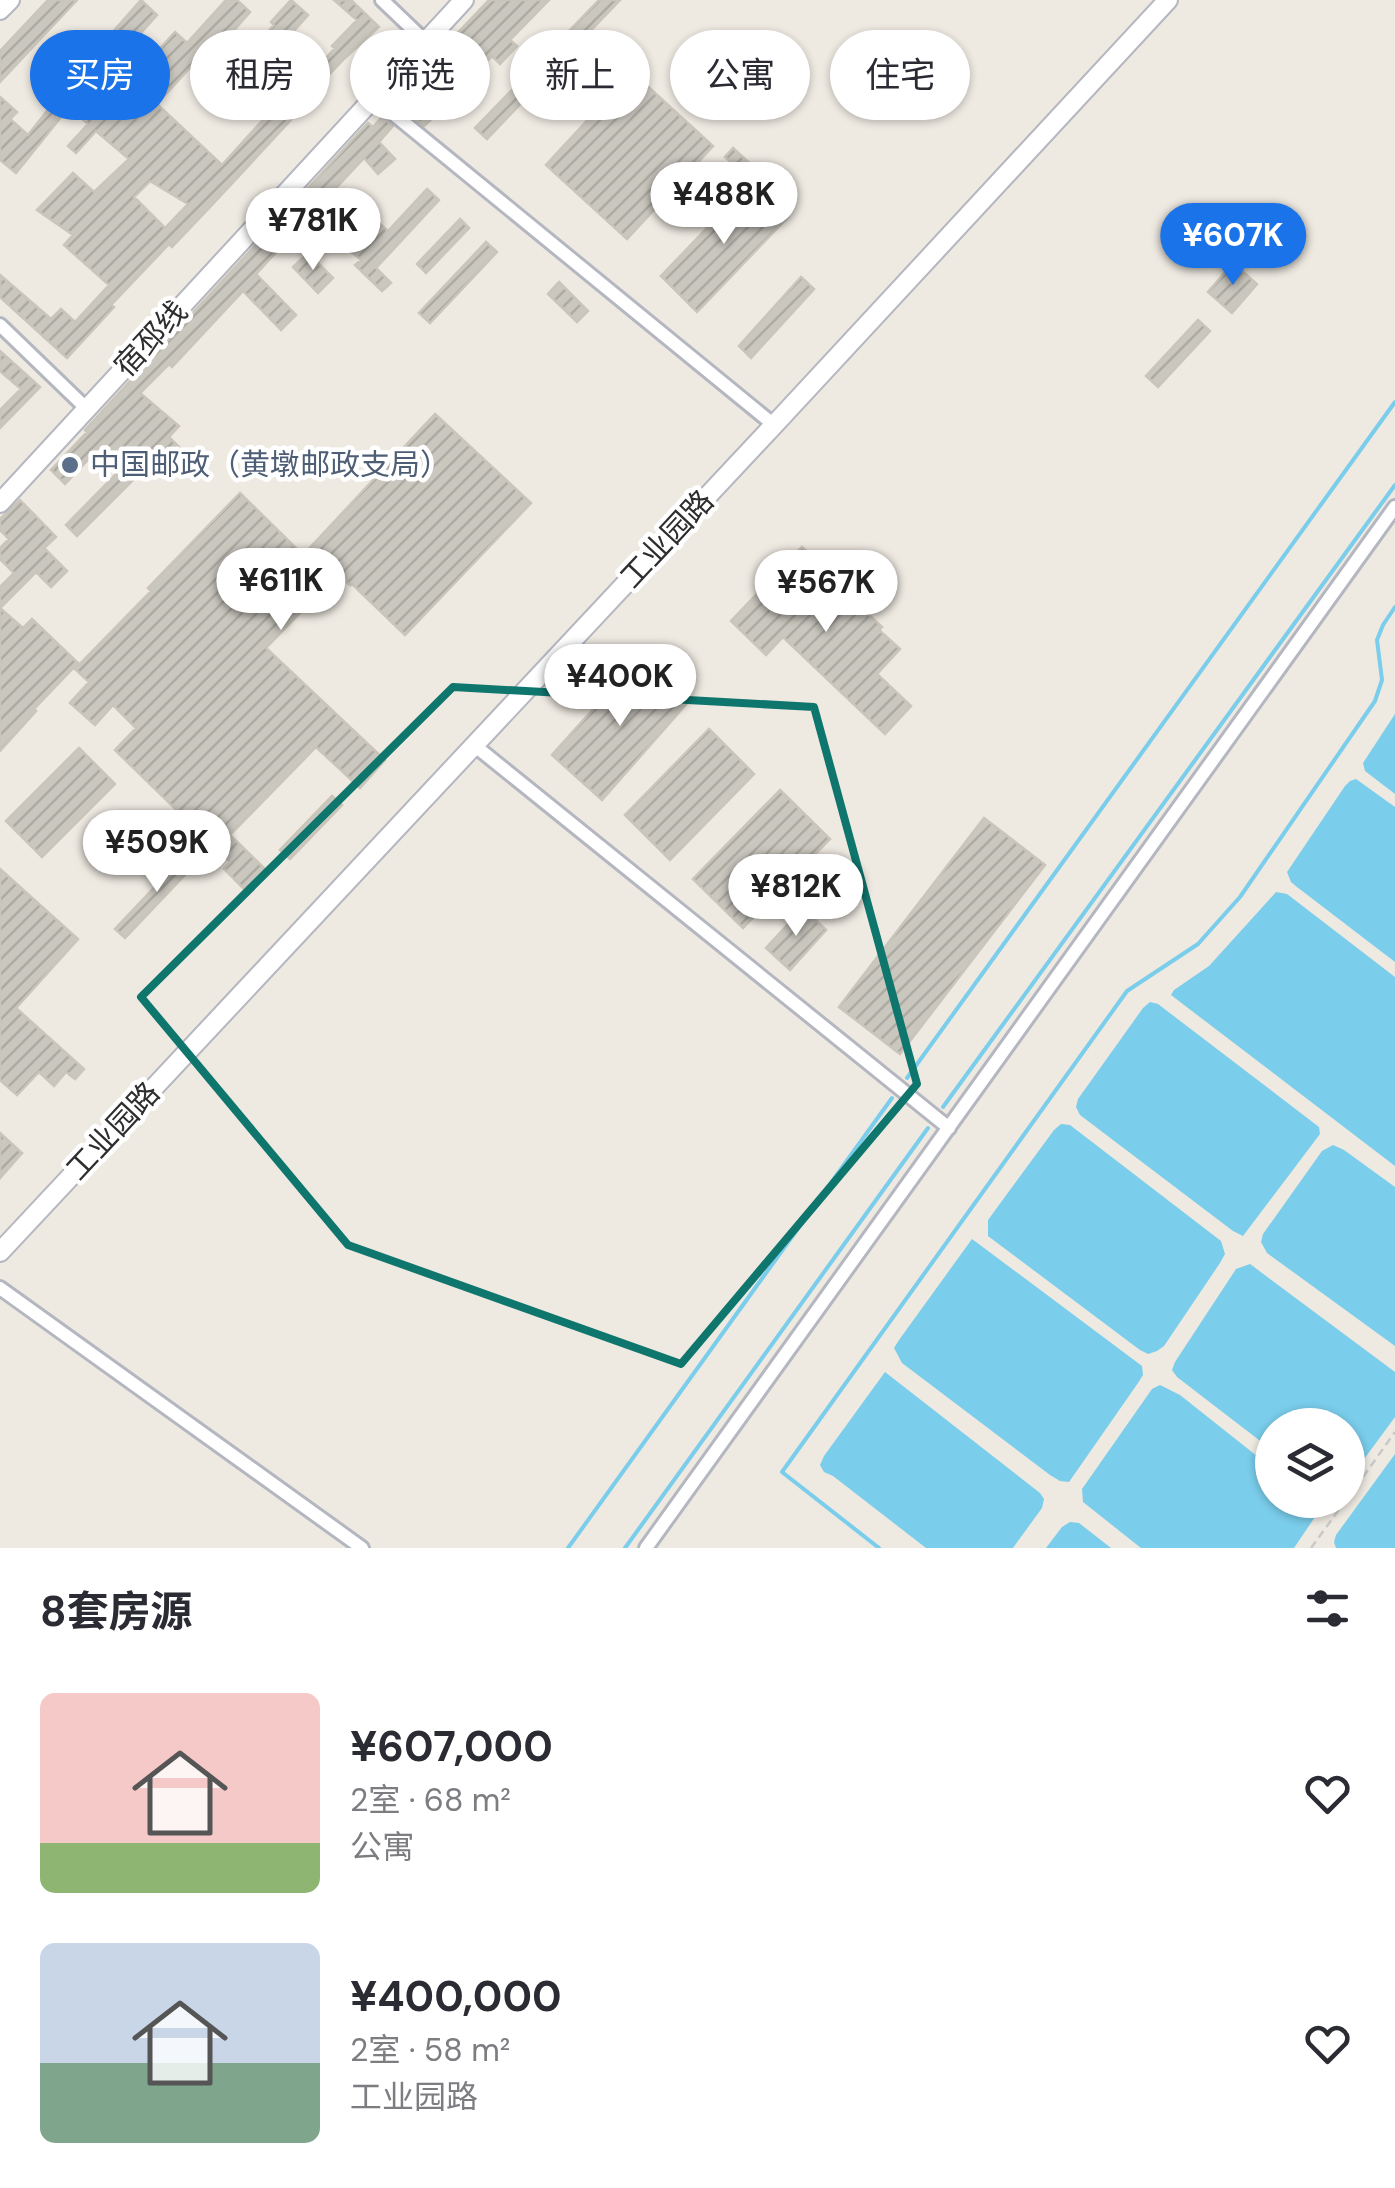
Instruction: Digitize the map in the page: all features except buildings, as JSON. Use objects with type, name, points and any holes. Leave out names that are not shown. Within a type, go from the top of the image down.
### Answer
[{"type":"street","points":[[0,10],[10,0]]},
{"type":"street","points":[[382,0],[413,30]]},
{"type":"street","name":"宿邳线","points":[[437,30],[464,0]]},
{"type":"street","name":"工业园路","points":[[0,1252],[1168,0]]},
{"type":"street","name":"宿邳线","points":[[0,502],[354,120]]},
{"type":"street","points":[[401,120],[774,425]]},
{"type":"street","points":[[0,325],[86,409]]},
{"type":"street","points":[[646,1548],[1395,507]]},
{"type":"street","points":[[474,745],[948,1128]]},
{"type":"street","points":[[0,1288],[362,1548]]},
{"type":"path","points":[[1365,1474],[1395,1432]]},
{"type":"path","points":[[1311,1548],[1333,1518]]},
{"type":"highlighted area","points":[[453,687],[814,707],[917,1084],[681,1364],[348,1245],[141,997]]},
{"type":"water","points":[[1395,714],[1395,794],[1365,771],[1363,763]]},
{"type":"water","points":[[1356,779],[1395,807],[1395,962],[1291,882],[1287,872],[1345,786]]},
{"type":"water","points":[[1276,892],[1287,894],[1395,977],[1395,1166],[1171,995],[1209,966]]},
{"type":"water","points":[[1150,1002],[1158,1004],[1319,1127],[1320,1134],[1243,1236],[1080,1115],[1076,1107]]},
{"type":"water","points":[[1061,1124],[1070,1125],[1221,1241],[1225,1254],[1220,1263],[1157,1351],[1148,1354],[1140,1350],[988,1236],[988,1220]]},
{"type":"water","points":[[1333,1145],[1395,1187],[1395,1346],[1267,1253],[1261,1242],[1322,1151]]},
{"type":"water","points":[[972,1239],[1142,1366],[1143,1375],[1138,1383],[1069,1482],[1050,1475],[902,1363],[894,1348]]},
{"type":"water","points":[[1250,1264],[1395,1372],[1395,1417],[1365,1458],[1365,1408],[1255,1408],[1255,1437],[1172,1370],[1236,1269]]},
{"type":"water","points":[[885,1372],[1040,1493],[1044,1499],[1042,1508],[1013,1548],[926,1548],[824,1472],[820,1465],[824,1456]]},
{"type":"water","points":[[1160,1385],[1180,1395],[1255,1455],[1255,1518],[1314,1518],[1294,1548],[1141,1548],[1083,1502],[1082,1489],[1152,1389]]},
{"type":"water","points":[[1395,1454],[1395,1548],[1336,1548],[1336,1535],[1348,1518],[1365,1518],[1365,1495]]},
{"type":"water","points":[[1070,1522],[1079,1523],[1111,1548],[1046,1548]]},
{"type":"waterway","points":[[907,1078],[1395,402]]},
{"type":"waterway","points":[[943,1107],[1395,485]]},
{"type":"waterway","points":[[879,1548],[782,1472],[1127,991],[1198,944],[1240,897],[1375,701],[1382,680],[1377,640],[1395,607]]},
{"type":"waterway","points":[[568,1548],[892,1098]]},
{"type":"waterway","points":[[625,1548],[928,1128]]},
{"type":"place","name":"中国邮政（黄墩邮政支局）","points":[[70,465]]}]
